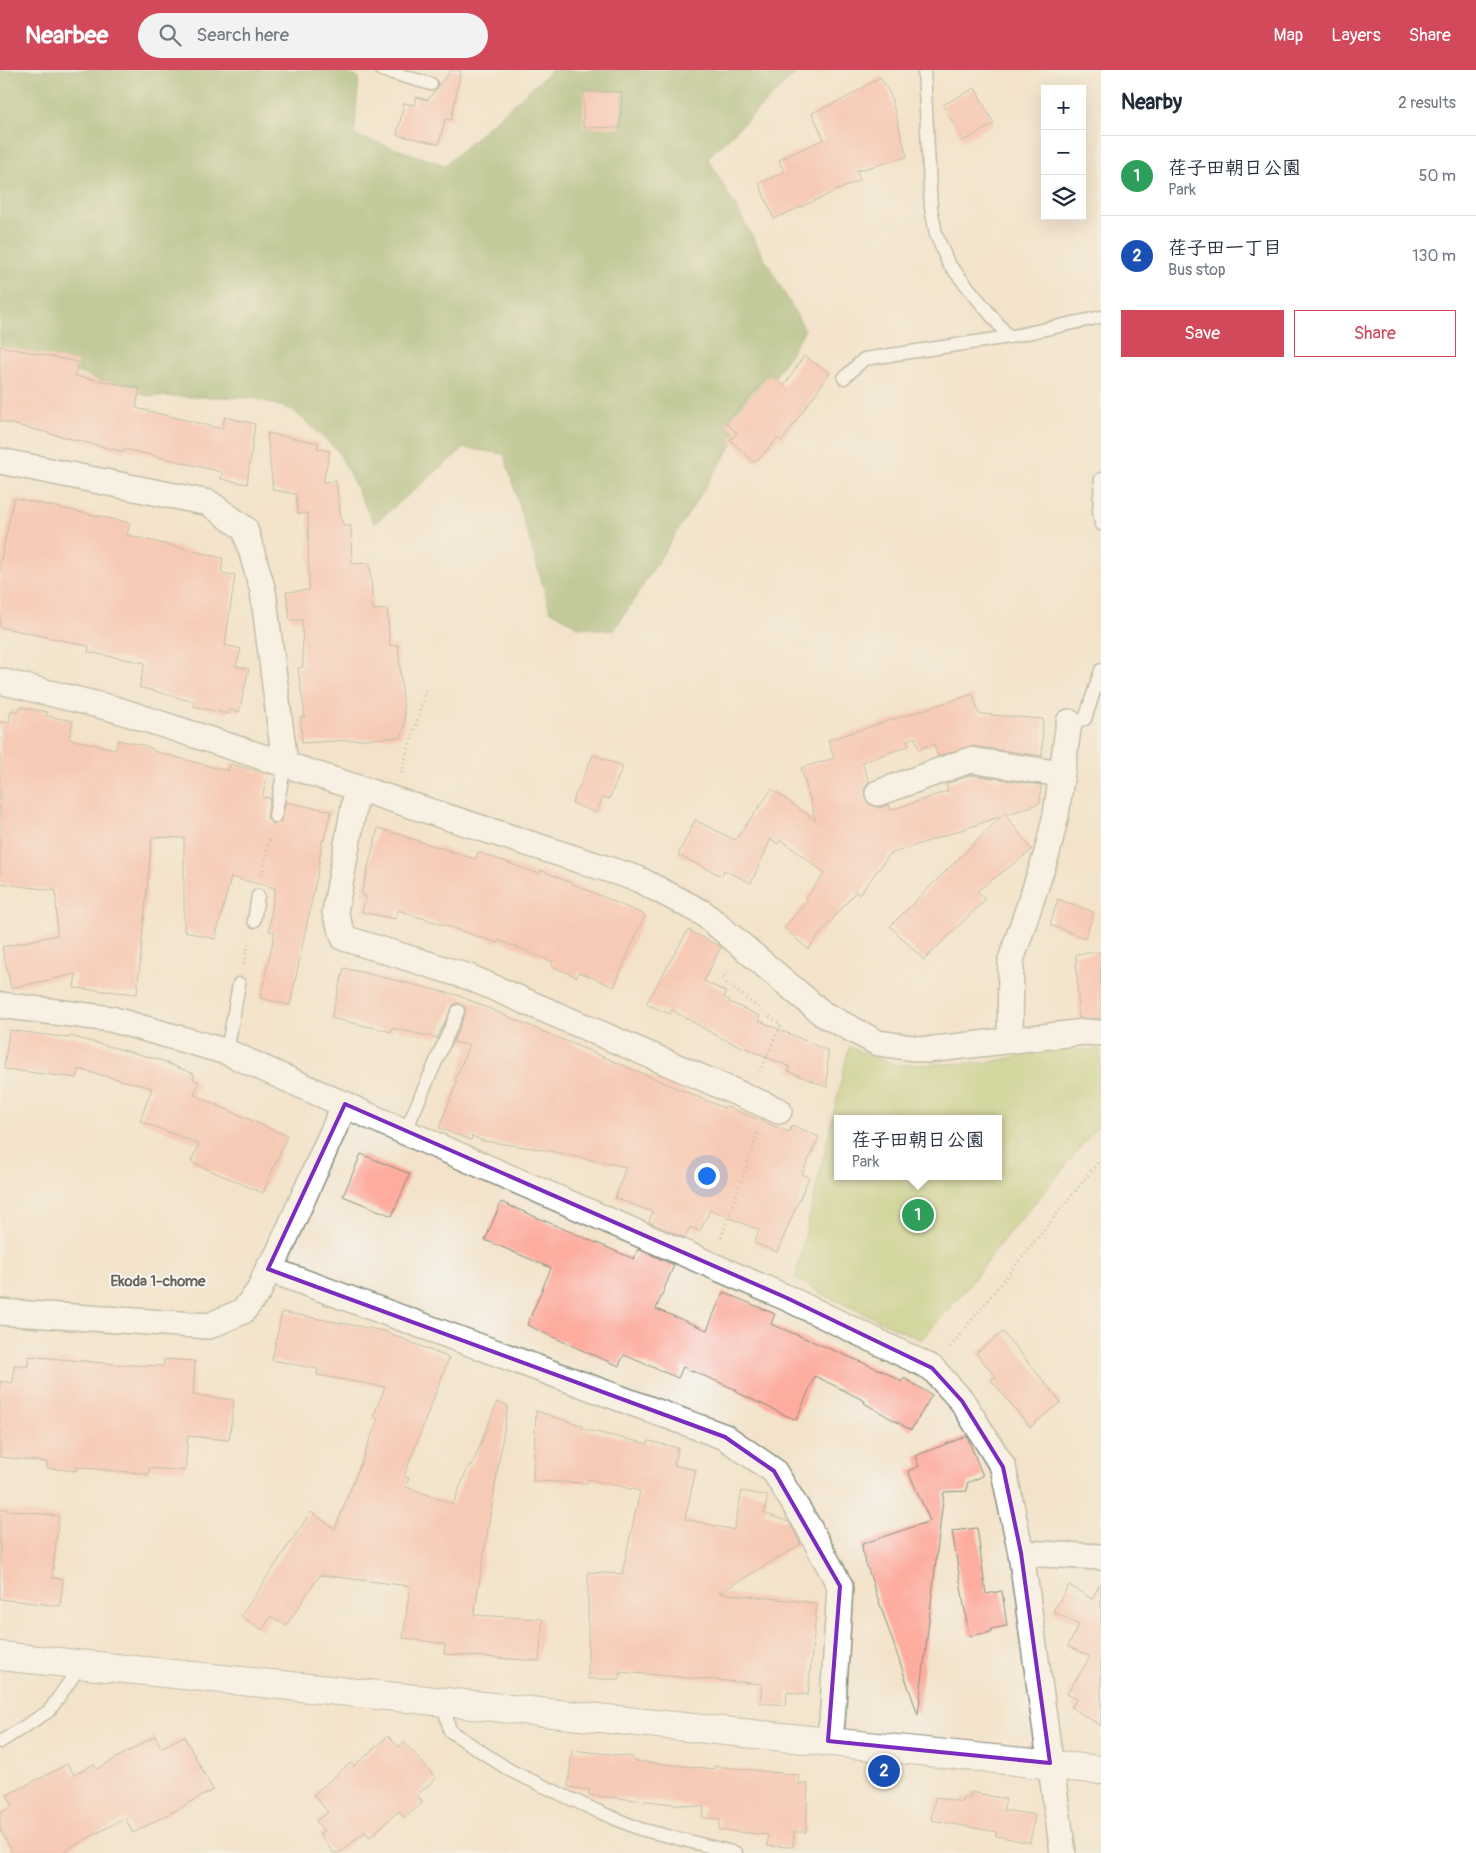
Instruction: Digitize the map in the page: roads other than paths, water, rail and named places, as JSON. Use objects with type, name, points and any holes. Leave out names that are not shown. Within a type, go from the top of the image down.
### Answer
[{"type":"street","points":[[0,461],[209,503],[245,529],[263,592],[285,764]]},
{"type":"street","points":[[0,681],[115,709],[638,879],[704,913],[823,1014],[878,1043],[927,1050],[1084,1032],[1101,1033]]},
{"type":"street","points":[[1010,1040],[1011,960],[1047,853],[1069,722]]},
{"type":"street","points":[[878,793],[970,760],[1061,774]]},
{"type":"street","points":[[357,789],[335,912],[344,938],[468,977],[773,1108]]},
{"type":"street","points":[[0,1004],[112,1019],[227,1052],[405,1132],[788,1298],[932,1368],[962,1401],[1003,1466],[1022,1553],[1063,1853]]},
{"type":"street","points":[[0,1312],[209,1326],[243,1311],[259,1291],[268,1269],[277,1256],[345,1104]]},
{"type":"street","points":[[268,1269],[725,1437],[774,1471],[808,1526],[840,1586],[832,1722],[828,1741]]},
{"type":"street","points":[[1022,1553],[1101,1557]]},
{"type":"street","points":[[0,1656],[444,1703],[1050,1763],[1101,1770]]},
{"type":"lane","points":[[382,70],[431,84]]},
{"type":"lane","points":[[924,70],[931,208],[936,234],[948,263],[1009,337]]},
{"type":"lane","points":[[844,378],[864,359],[1009,337],[1101,317]]},
{"type":"lane","points":[[1101,479],[1099,510],[1101,524]]},
{"type":"lane","points":[[1069,722],[1085,719],[1101,670]]},
{"type":"lane","points":[[275,816],[285,764]]},
{"type":"lane","points":[[254,921],[258,896]]},
{"type":"lane","points":[[227,1052],[239,984]]},
{"type":"lane","points":[[405,1132],[458,1011]]},
{"type":"lane","points":[[0,1742],[49,1711],[82,1665]]},
{"type":"lane","points":[[444,1703],[450,1731],[511,1771],[640,1829],[736,1853]]},
{"type":"place","name":"荏子田朝日公園","points":[[918,1215]]},
{"type":"place","name":"荏子田一丁目","points":[[884,1771]]},
{"type":"district","name":"Ekoda 1-chome","points":[[158,1281]]}]
